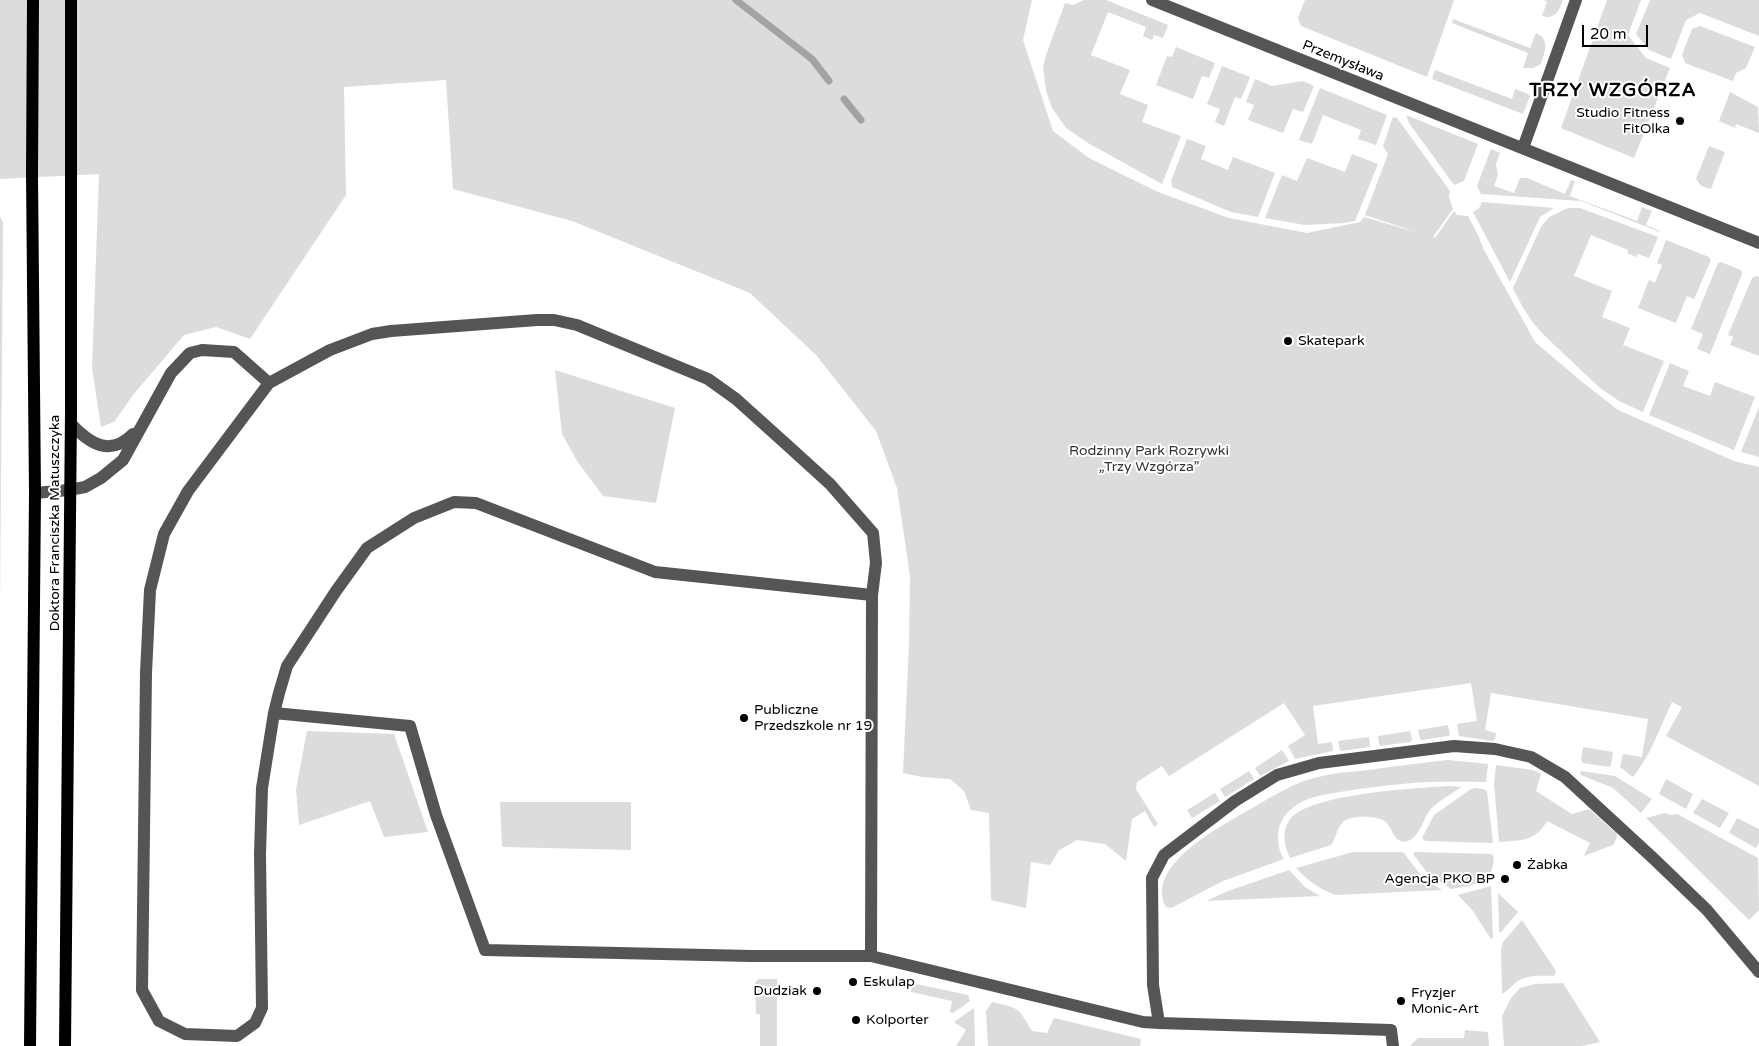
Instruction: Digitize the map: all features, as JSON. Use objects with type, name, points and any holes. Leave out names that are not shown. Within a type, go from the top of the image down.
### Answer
[{"type":"main road","name":"Doktora Franciszka Matuszczyka","points":[[30,1046],[35,493],[32,175],[33,0]]},
{"type":"main road","name":"Doktora Franciszka Matuszczyka","points":[[65,1046],[70,604],[72,0]]},
{"type":"street","name":"Przemysława","points":[[1152,0],[1759,243]]},
{"type":"street","points":[[1524,148],[1576,0]]},
{"type":"street","points":[[871,956],[872,594],[876,563],[872,533],[830,484],[736,400],[708,379],[577,325],[554,320],[537,320],[372,334],[330,350],[269,383],[188,491],[164,534],[150,590],[146,673],[142,990],[159,1021],[185,1034],[237,1036],[255,1023],[262,1008],[260,854],[262,788],[274,713],[287,666],[336,591],[367,548],[414,518],[454,502],[476,503],[655,572],[872,594]]},
{"type":"street","points":[[35,493],[84,487],[101,478],[123,460],[171,373],[190,353],[202,350],[234,352],[269,383]]},
{"type":"street","points":[[71,424],[88,441],[111,447],[125,442],[140,427]]},
{"type":"street","points":[[274,713],[410,726],[436,815],[485,950],[751,956],[871,956],[1143,1022],[1391,1030],[1393,1046]]},
{"type":"street","points":[[1159,1023],[1153,985],[1152,878],[1164,855],[1234,801],[1277,775],[1319,763],[1454,746],[1482,748],[1531,757],[1565,777],[1654,858],[1707,910],[1759,972]]},
{"type":"green space","name":"Rodzinny Park Rozrywki „Trzy Wzgórza”","points":[[0,0],[1032,0],[1023,40],[1053,131],[1089,158],[1158,192],[1229,218],[1307,233],[1360,222],[1364,217],[1419,233],[1365,215],[1388,154],[1383,146],[1393,117],[1397,118],[1450,191],[1449,197],[1453,209],[1433,237],[1435,238],[1454,211],[1457,215],[1468,216],[1484,250],[1535,342],[1618,410],[1734,461],[1759,467],[1759,786],[1666,736],[1682,707],[1672,702],[1650,750],[1633,777],[1620,767],[1623,754],[1642,757],[1648,719],[1491,693],[1485,730],[1496,733],[1495,739],[1493,741],[1459,736],[1457,724],[1477,721],[1471,683],[1313,706],[1318,744],[1332,742],[1333,751],[1295,759],[1288,746],[1305,735],[1284,703],[1169,776],[1162,766],[1137,782],[1136,789],[1158,824],[1154,827],[1145,811],[1132,819],[1126,861],[1105,844],[1077,840],[1059,850],[1050,865],[1031,862],[1026,908],[991,900],[989,813],[971,810],[964,791],[950,779],[922,777],[903,773],[910,576],[897,488],[876,431],[816,355],[750,293],[572,221],[453,189],[446,80],[344,87],[346,195],[250,339],[216,327],[184,335],[133,395],[114,422],[101,427],[92,368],[99,174],[0,179]]},
{"type":"green space","points":[[1084,0],[1106,0],[1168,25],[1163,38],[1154,35],[1152,40],[1143,36],[1146,27],[1108,12],[1091,55],[1130,70],[1120,94],[1148,105],[1142,122],[1181,136],[1162,184],[1088,143],[1066,128],[1052,108],[1046,91],[1043,67],[1046,55],[1065,3],[1073,5]]},
{"type":"green space","points":[[1305,0],[1454,0],[1427,77],[1301,26],[1298,18]]},
{"type":"green space","points":[[1544,0],[1563,0],[1556,14],[1546,17],[1542,16],[1547,2]]},
{"type":"green space","points":[[1607,0],[1641,0],[1628,35],[1646,58],[1670,68],[1634,158],[1561,128]]},
{"type":"green space","points":[[1650,0],[1759,0],[1759,36],[1700,13],[1686,20],[1671,59],[1649,50],[1636,34]]},
{"type":"green space","points":[[1453,19],[1530,48],[1536,33],[1545,42],[1541,64],[1533,68],[1523,68],[1528,53],[1452,23]]},
{"type":"green space","points":[[1700,26],[1755,47],[1746,68],[1736,73],[1733,81],[1685,63],[1682,55],[1692,29]]},
{"type":"green space","points":[[1176,47],[1215,63],[1209,78],[1202,76],[1193,99],[1156,85],[1167,56],[1172,57]]},
{"type":"green space","points":[[1222,66],[1250,77],[1241,99],[1235,97],[1224,126],[1215,122],[1220,109],[1207,104]]},
{"type":"green space","points":[[1435,70],[1512,99],[1515,89],[1530,96],[1523,114],[1432,79]]},
{"type":"green space","points":[[1255,79],[1272,86],[1303,81],[1314,86],[1303,112],[1293,109],[1283,133],[1248,120],[1254,105],[1246,102]]},
{"type":"green space","points":[[1320,88],[1387,115],[1376,145],[1358,139],[1361,130],[1323,115],[1312,144],[1299,140]]},
{"type":"green space","points":[[1730,92],[1758,107],[1759,133],[1736,124],[1735,128],[1719,121]]},
{"type":"green space","points":[[1406,115],[1478,144],[1464,181],[1454,185],[1409,123]]},
{"type":"green space","points":[[1187,139],[1206,146],[1201,159],[1228,170],[1233,157],[1275,173],[1258,217],[1231,212],[1172,187],[1171,181]]},
{"type":"green space","points":[[1709,146],[1725,152],[1711,189],[1701,186],[1696,179]]},
{"type":"green space","points":[[1491,149],[1500,153],[1496,164],[1498,175],[1494,186],[1514,193],[1520,178],[1527,178],[1565,194],[1571,180],[1575,181],[1570,196],[1637,221],[1642,207],[1652,211],[1646,225],[1660,232],[1581,201],[1481,194],[1477,186]]},
{"type":"green space","points":[[1352,154],[1378,164],[1355,221],[1305,225],[1265,218],[1282,175],[1297,181],[1307,158],[1345,172]]},
{"type":"green space","points":[[1482,202],[1554,208],[1540,217],[1510,282],[1473,212],[1479,208]]},
{"type":"green space","points":[[1568,208],[1580,208],[1658,237],[1649,258],[1638,254],[1636,257],[1627,253],[1628,250],[1591,235],[1574,276],[1612,291],[1602,317],[1630,328],[1623,345],[1664,361],[1643,412],[1619,401],[1600,388],[1547,338],[1523,308],[1513,288],[1541,227],[1549,217]]},
{"type":"green space","points":[[0,216],[3,223],[0,607]]},
{"type":"green space","points":[[1666,240],[1709,257],[1711,260],[1694,299],[1687,296],[1676,323],[1638,308],[1649,280],[1655,283],[1662,265],[1657,263]]},
{"type":"green space","points":[[1721,262],[1741,270],[1742,274],[1710,354],[1697,349],[1703,334],[1691,329],[1718,263]]},
{"type":"green space","points":[[1759,277],[1759,356],[1730,345],[1733,337],[1728,335],[1752,278]]},
{"type":"green space","points":[[1670,363],[1689,371],[1683,386],[1710,396],[1715,382],[1755,397],[1734,450],[1649,415]]},
{"type":"green space","points":[[555,370],[675,408],[656,503],[603,496],[577,461],[562,434]]},
{"type":"green space","points":[[1759,407],[1759,457],[1741,452]]},
{"type":"green space","points":[[1448,725],[1450,735],[1448,736],[1420,739],[1418,730]]},
{"type":"green space","points":[[307,731],[394,734],[428,832],[384,837],[370,801],[299,825],[296,789]]},
{"type":"green space","points":[[1410,731],[1412,740],[1410,742],[1380,746],[1379,744],[1378,736]]},
{"type":"green space","points":[[1369,737],[1370,747],[1340,750],[1338,741]]},
{"type":"green space","points":[[1583,747],[1613,752],[1611,765],[1609,767],[1583,763],[1581,760]]},
{"type":"green space","points":[[1282,750],[1289,761],[1260,776],[1255,768]]},
{"type":"green space","points":[[1448,760],[1488,764],[1486,782],[1450,781],[1399,784],[1321,795],[1309,799],[1290,810],[1280,825],[1278,834],[1279,844],[1284,859],[1223,881],[1171,908],[1166,907],[1162,892],[1166,877],[1175,863],[1188,850],[1220,827],[1284,790],[1313,778],[1329,775]]},
{"type":"green space","points":[[1496,765],[1533,770],[1541,774],[1536,791],[1572,814],[1589,809],[1616,833],[1617,837],[1613,845],[1584,856],[1590,843],[1547,821],[1538,833],[1527,839],[1499,842],[1494,784]]},
{"type":"green space","points":[[1249,771],[1254,779],[1225,797],[1220,789]]},
{"type":"green space","points":[[1581,771],[1615,776],[1652,799],[1641,813],[1613,788],[1581,775]]},
{"type":"green space","points":[[1666,779],[1693,794],[1686,809],[1659,794]]},
{"type":"green space","points":[[1448,786],[1461,787],[1430,810],[1416,836],[1408,841],[1404,842],[1397,839],[1383,820],[1372,817],[1358,817],[1343,822],[1331,845],[1290,858],[1285,843],[1286,827],[1291,818],[1302,810],[1320,803],[1365,794]]},
{"type":"green space","points":[[1476,788],[1487,791],[1492,843],[1423,840],[1423,836],[1434,815],[1471,789]]},
{"type":"green space","points":[[1215,793],[1220,801],[1192,818],[1187,810]]},
{"type":"green space","points":[[1702,799],[1729,813],[1720,828],[1693,813]]},
{"type":"green space","points":[[500,802],[631,802],[631,850],[502,847]]},
{"type":"green space","points":[[1665,813],[1677,814],[1758,858],[1759,910],[1749,920],[1646,818]]},
{"type":"green space","points":[[1737,818],[1759,829],[1759,842],[1756,848],[1729,833]]},
{"type":"green space","points":[[1353,852],[1403,852],[1424,879],[1442,890],[1335,895],[1314,884],[1296,868]]},
{"type":"green space","points":[[1415,852],[1492,854],[1494,858],[1492,871],[1482,881],[1451,889],[1428,874],[1413,854]]},
{"type":"green space","points":[[1289,870],[1305,887],[1320,896],[1206,901],[1228,891]]},
{"type":"green space","points":[[1491,886],[1493,938],[1491,939],[1473,911],[1458,895]]},
{"type":"green space","points":[[1498,893],[1518,912],[1501,932],[1499,932]]},
{"type":"green space","points":[[1522,920],[1556,971],[1554,976],[1533,976],[1518,981],[1502,994],[1501,949],[1503,942]]},
{"type":"green space","points":[[758,979],[777,979],[777,1046],[760,1046],[760,1014],[756,1014],[755,983]]},
{"type":"green space","points":[[1563,983],[1600,1042],[1582,1046],[1504,1046],[1502,1016],[1511,998],[1520,988],[1535,984]]},
{"type":"green space","points":[[916,984],[968,995],[970,1001],[953,1013],[950,1012],[952,1001],[911,992],[912,986]]},
{"type":"green space","points":[[992,1002],[1017,1010],[1024,1017],[1032,1031],[1047,1033],[1054,1018],[1141,1039],[1140,1046],[988,1046],[986,1011]]},
{"type":"green space","points":[[974,1008],[975,1046],[956,1046],[966,1030],[954,1022]]},
{"type":"green space","points":[[1465,1030],[1488,1032],[1489,1046],[1410,1046],[1418,1038],[1464,1038]]},
{"type":"waterway","points":[[736,0],[812,59],[829,81]]},
{"type":"waterway","points":[[844,99],[861,120]]},
{"type":"place","name":"Studio Fitness FitOlka","points":[[1680,121]]},
{"type":"place","name":"Skatepark","points":[[1288,341]]},
{"type":"place","name":"Publiczne Przedszkole nr 19","points":[[744,718]]},
{"type":"place","name":"Żabka","points":[[1517,865]]},
{"type":"place","name":"Agencja PKO BP","points":[[1505,879]]},
{"type":"place","name":"Eskulap","points":[[853,982]]},
{"type":"place","name":"Dudziak","points":[[817,991]]},
{"type":"place","name":"Fryzjer Monic-Art","points":[[1401,1001]]},
{"type":"place","name":"Kolporter","points":[[856,1020]]},
{"type":"district","name":"TRZY WZGÓRZA","points":[[1613,91]]}]
